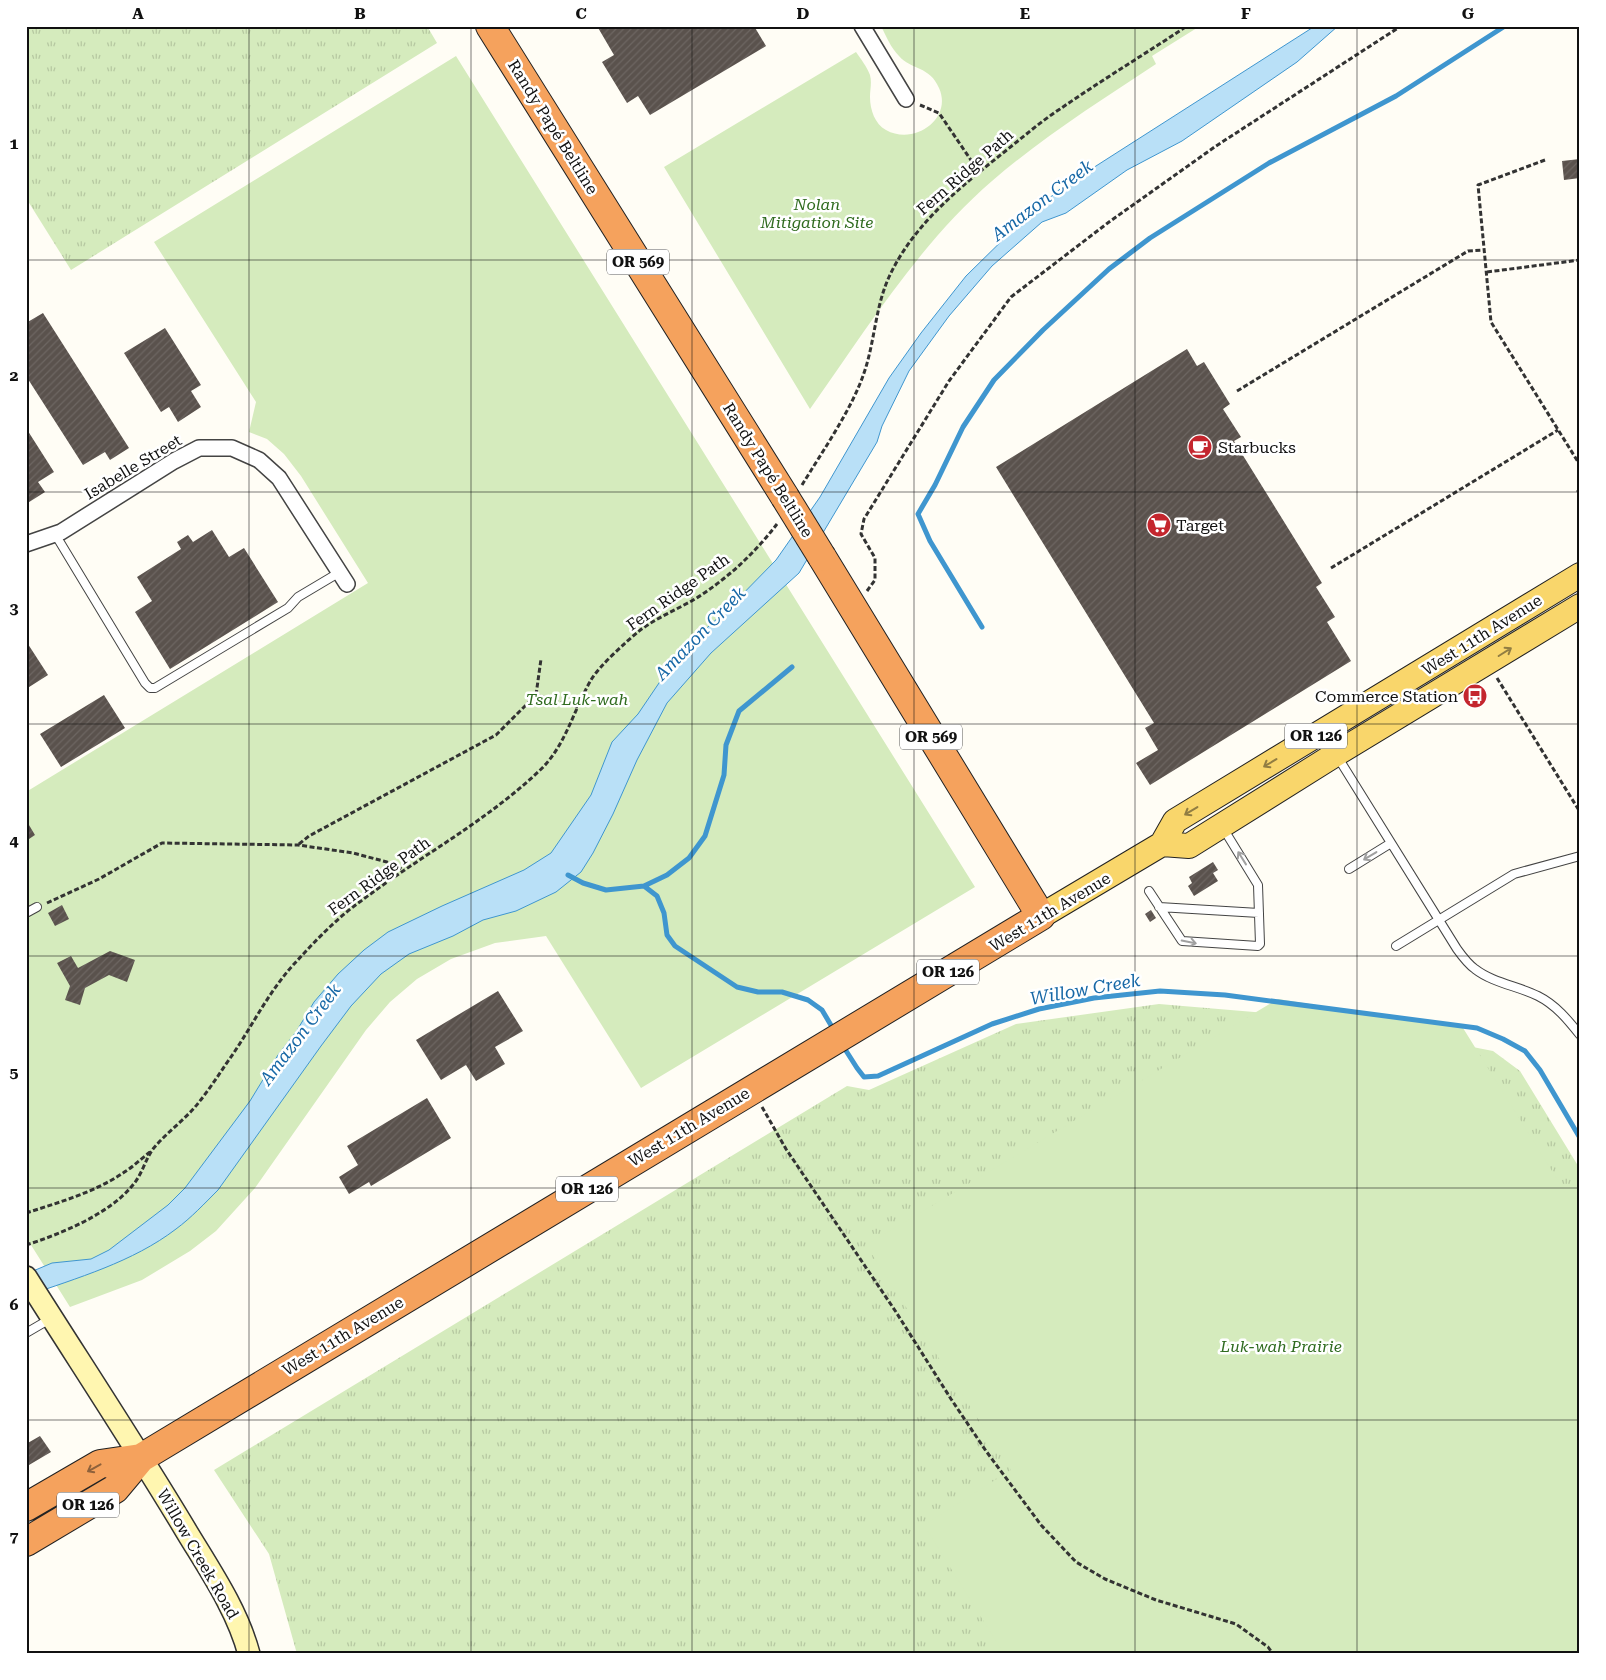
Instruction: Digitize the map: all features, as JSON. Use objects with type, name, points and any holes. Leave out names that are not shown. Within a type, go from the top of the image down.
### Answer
[{"type":"highway","name":"Randy Papé Beltline","points":[[490,26],[788,502],[1041,916]]},
{"type":"highway","name":"West 11th Avenue","points":[[26,1542],[115,1489],[141,1458],[1041,916]]},
{"type":"highway","name":"West 11th Avenue","points":[[26,1508],[100,1464],[141,1458]]},
{"type":"main road","name":"West 11th Avenue","points":[[1041,916],[1162,844],[1175,821],[1580,575]]},
{"type":"main road","name":"West 11th Avenue","points":[[1162,844],[1188,846],[1580,606]]},
{"type":"main road","points":[[1345,749],[1361,726],[1402,700],[1405,695],[1402,684]]},
{"type":"street","points":[[862,26],[906,99]]},
{"type":"street","name":"Isabelle Street","points":[[26,544],[55,534],[174,461],[199,448],[232,448],[259,460],[280,478],[343,578]]},
{"type":"street","name":"Willow Creek Road","points":[[26,1277],[141,1458],[224,1595],[244,1637],[249,1654]]},
{"type":"lane","points":[[55,534],[145,683],[150,688],[155,688],[288,608],[298,597],[343,578]]},
{"type":"lane","points":[[1345,749],[1391,843],[1457,949],[1474,969],[1492,979],[1540,997],[1567,1019],[1580,1035]]},
{"type":"lane","points":[[1149,891],[1180,939],[1185,943],[1258,946],[1260,944],[1258,886],[1222,826]]},
{"type":"lane","points":[[1349,869],[1391,843]]},
{"type":"lane","points":[[1396,946],[1514,874],[1580,856]]},
{"type":"lane","points":[[26,913],[37,907]]},
{"type":"lane","points":[[1159,907],[1259,913]]},
{"type":"lane","points":[[26,1334],[49,1314]]},
{"type":"path","name":"Fern Ridge Path","points":[[26,1245],[50,1238],[102,1211],[132,1187],[152,1150],[194,1108],[228,1062],[273,990],[293,964],[359,902],[483,816],[540,771],[560,745],[591,679],[598,670],[639,631],[694,600],[753,554],[849,405],[864,372],[877,311],[889,277],[923,225],[952,195],[979,172],[1058,110],[1187,26]]},
{"type":"path","points":[[854,611],[875,580],[875,558],[861,534],[864,519],[949,382],[1011,297],[1109,222],[1216,146],[1400,26]]},
{"type":"path","points":[[906,99],[939,113],[979,172]]},
{"type":"path","points":[[1545,160],[1478,185],[1491,322],[1580,465]]},
{"type":"path","points":[[1237,390],[1468,251],[1485,250]]},
{"type":"path","points":[[1487,272],[1580,260]]},
{"type":"path","points":[[1331,568],[1558,430]]},
{"type":"path","points":[[298,845],[309,836],[496,736],[536,695],[541,659]]},
{"type":"path","points":[[1488,663],[1580,812]]},
{"type":"path","points":[[536,695],[578,707]]},
{"type":"path","points":[[37,907],[99,879],[162,843],[298,845],[353,853],[387,862],[405,870]]},
{"type":"path","points":[[752,1089],[786,1149],[896,1312],[951,1399],[986,1451],[1041,1525],[1076,1562],[1105,1578],[1156,1600],[1236,1624],[1268,1647],[1273,1654]]},
{"type":"path","points":[[26,1213],[69,1199],[99,1186],[126,1171],[152,1150]]},
{"type":"green space","points":[[26,26],[427,26],[437,43],[71,270],[26,198]]},
{"type":"green space","name":"Nolan Mitigation Site","points":[[881,26],[1200,26],[1152,56],[1156,64],[1031,149],[992,181],[966,206],[917,260],[810,409],[664,167],[856,52],[870,75],[871,107],[879,124],[886,130],[908,135],[928,127],[941,110],[942,99],[939,88],[926,72],[909,64],[899,56],[891,46]]},
{"type":"green space","name":"Tsal Luk-wah","points":[[456,56],[975,887],[641,1088],[546,936],[495,943],[451,959],[417,979],[390,1002],[366,1030],[255,1188],[216,1231],[190,1251],[142,1280],[70,1307],[26,1237],[26,792],[368,583],[301,476],[284,454],[267,439],[249,432],[256,402],[154,242]]},
{"type":"green space","name":"Luk-wah Prairie","points":[[1278,999],[1463,1028],[1580,1216],[1580,1654],[1004,1654],[924,1525],[1011,1470],[866,1245]]},
{"type":"green space","points":[[1159,1004],[1325,1018],[1493,1051],[1520,1071],[1580,1169],[1580,1654],[297,1654],[269,1554],[214,1470],[847,1086],[869,1090],[1016,1024]]},
{"type":"water","name":"Amazon Creek","points":[[1315,26],[1338,26],[1297,62],[1182,141],[1127,170],[1066,213],[1042,222],[992,266],[949,316],[909,371],[882,426],[877,442],[799,573],[711,653],[667,703],[637,760],[613,814],[581,872],[556,892],[516,911],[483,920],[453,936],[409,954],[381,974],[351,1006],[218,1190],[192,1215],[176,1229],[142,1251],[85,1276],[26,1296],[26,1274],[52,1263],[91,1259],[109,1250],[168,1205],[185,1188],[250,1101],[314,1002],[338,974],[364,950],[388,932],[524,870],[551,853],[591,795],[612,742],[638,714],[680,652],[729,608],[776,560],[820,497],[889,378],[921,333],[966,276],[1021,222],[1060,189]]},
{"type":"building","points":[[597,26],[754,26],[766,46],[650,115],[638,96],[627,103],[602,62],[614,55]]},
{"type":"building","points":[[1580,159],[1580,178],[1564,180],[1562,161]]},
{"type":"building","points":[[43,313],[129,448],[110,460],[105,452],[83,465],[26,376],[26,323]]},
{"type":"building","points":[[165,328],[201,385],[191,391],[201,407],[178,422],[169,407],[161,412],[124,353]]},
{"type":"building","name":"Target","points":[[1187,349],[1197,366],[1204,362],[1230,404],[1223,409],[1241,437],[1234,441],[1322,583],[1316,587],[1335,617],[1327,622],[1351,661],[1150,785],[1136,763],[1158,750],[1145,728],[1154,723],[996,467]]},
{"type":"building","points":[[26,428],[54,472],[38,482],[45,492],[26,504]]},
{"type":"building","points":[[212,530],[229,557],[244,548],[278,602],[170,669],[135,612],[152,601],[137,577],[181,549],[177,542],[188,535],[193,542]]},
{"type":"building","points":[[26,641],[48,675],[26,689]]},
{"type":"building","points":[[104,695],[125,728],[61,767],[40,734]]},
{"type":"building","points":[[26,820],[35,835],[26,841]]},
{"type":"building","points":[[1213,862],[1218,870],[1213,873],[1218,881],[1194,896],[1188,886],[1192,883],[1189,877]]},
{"type":"building","points":[[62,905],[69,919],[55,926],[48,913]]},
{"type":"building","points":[[1151,910],[1156,918],[1150,922],[1145,914]]},
{"type":"building","points":[[110,951],[135,960],[127,982],[109,975],[85,988],[80,1005],[65,1000],[70,986],[57,963],[71,956],[78,968]]},
{"type":"building","points":[[498,991],[523,1031],[495,1047],[505,1064],[476,1081],[466,1065],[441,1080],[416,1040]]},
{"type":"building","points":[[427,1098],[451,1138],[371,1186],[369,1182],[349,1194],[339,1177],[358,1165],[347,1146]]},
{"type":"building","points":[[40,1436],[51,1452],[29,1465],[26,1461],[26,1444]]},
{"type":"waterway","points":[[982,627],[930,541],[918,514],[935,485],[963,427],[994,380],[1043,330],[1109,269],[1150,238],[1269,163],[1396,96],[1505,26]]},
{"type":"waterway","points":[[644,886],[667,875],[689,858],[705,836],[724,775],[726,745],[739,711],[792,667]]},
{"type":"waterway","name":"Willow Creek","points":[[568,875],[583,883],[606,890],[644,886],[657,896],[664,913],[667,935],[675,946],[737,987],[758,992],[782,992],[808,1000],[822,1010],[835,1032]]},
{"type":"waterway","name":"Willow Creek","points":[[843,1046],[864,1077],[878,1076],[992,1024],[1039,1009],[1094,998],[1160,991],[1225,995],[1477,1028],[1525,1051],[1540,1070],[1580,1138]]},
{"type":"place","name":"Starbucks","points":[[1200,447]]},
{"type":"place","name":"Target","points":[[1159,525]]},
{"type":"place","name":"Commerce Station","points":[[1475,696]]}]
